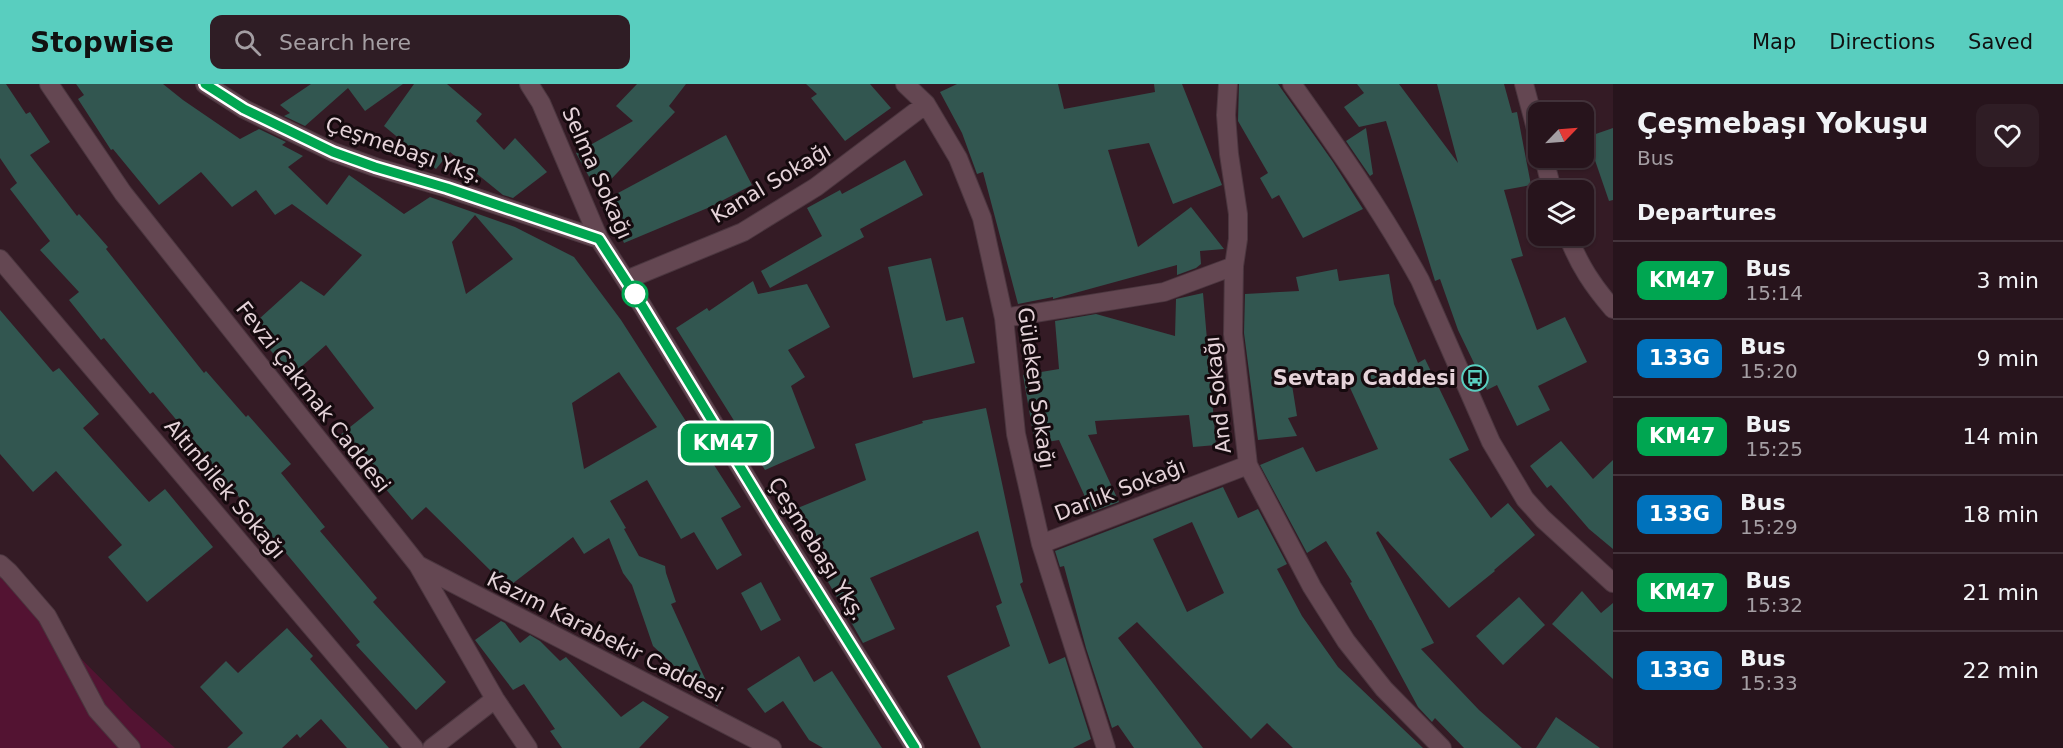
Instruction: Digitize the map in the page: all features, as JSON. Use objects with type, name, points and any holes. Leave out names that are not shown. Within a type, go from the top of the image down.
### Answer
[{"type":"street","name":"Fevzi Çakmak Caddesi","points":[[49,84],[123,193],[418,565],[495,699],[528,748]]},
{"type":"street","name":"Çeşmebaşı Ykş.","points":[[205,84],[244,109],[333,152],[599,239]]},
{"type":"street","name":"Selma Sokağı","points":[[529,84],[541,103],[599,239],[626,280]]},
{"type":"street","name":"Güleken Sokağı","points":[[905,84],[926,104],[958,158],[982,218],[1004,318],[1016,434],[1041,544],[1106,748]]},
{"type":"street","name":"And Sokağı","points":[[1228,84],[1228,134],[1238,214],[1238,239],[1234,266],[1233,334],[1248,465],[1312,587],[1346,641],[1384,689],[1442,748]]},
{"type":"street","points":[[1292,84],[1348,162],[1420,280],[1491,442],[1525,499],[1543,519],[1613,583]]},
{"type":"street","points":[[1524,84],[1529,102]]},
{"type":"street","name":"Kanal Sokağı","points":[[626,280],[743,232],[816,187],[926,104]]},
{"type":"street","points":[[1572,246],[1592,284],[1613,309]]},
{"type":"street","name":"Altınbilek Sokağı","points":[[0,259],[414,748]]},
{"type":"street","points":[[1004,318],[1164,292],[1234,266]]},
{"type":"street","name":"Çeşmebaşı Ykş.","points":[[626,280],[915,748]]},
{"type":"street","name":"Darlık Sokağı","points":[[1041,544],[1248,465]]},
{"type":"street","points":[[0,564],[46,616],[98,710],[130,748]]},
{"type":"street","name":"Kazım Karabekir Caddesi","points":[[418,565],[750,742],[772,748]]},
{"type":"street","points":[[432,748],[495,699]]},
{"type":"shaded area","points":[[0,577],[130,708],[175,748],[0,748]]},
{"type":"building","points":[[0,84],[6,84],[26,114],[30,112],[50,142],[30,155],[77,216],[79,214],[108,247],[106,249],[204,373],[206,371],[291,464],[281,473],[325,527],[320,531],[377,598],[373,602],[446,682],[416,710],[356,645],[360,642],[202,456],[205,454],[153,392],[150,394],[104,338],[101,340],[69,300],[79,292],[40,250],[50,241],[10,189],[17,183],[0,158]]},
{"type":"building","points":[[76,84],[163,84],[240,139],[259,129],[286,142],[282,145],[303,156],[288,167],[327,205],[349,175],[404,214],[430,197],[515,227],[574,257],[621,320],[741,507],[721,518],[742,555],[717,570],[694,532],[681,539],[647,480],[610,501],[639,556],[665,566],[676,602],[671,604],[718,707],[653,646],[632,585],[623,573],[609,538],[584,554],[573,537],[512,584],[492,572],[426,507],[412,520],[340,435],[374,408],[326,345],[292,375],[250,327],[301,281],[324,296],[362,255],[292,204],[275,215],[256,190],[232,207],[201,172],[159,205],[113,149],[111,150],[78,99],[84,95]],"holes":[[[475,215],[513,259],[466,294],[452,242]],[[619,372],[657,427],[584,469],[572,403]]]},
{"type":"building","points":[[311,84],[403,84],[365,111],[348,88],[305,126],[284,116],[290,113],[280,105]]},
{"type":"building","points":[[414,84],[447,84],[482,114],[476,121],[504,150],[515,138],[547,172],[513,198],[503,195],[450,152],[436,169],[384,126]]},
{"type":"building","points":[[637,84],[686,84],[669,106],[675,112],[598,193],[576,153],[633,121],[616,106]]},
{"type":"building","points":[[806,84],[870,84],[891,108],[845,141],[811,98],[817,94]]},
{"type":"building","points":[[957,84],[1058,84],[1064,109],[1155,92],[1154,84],[1182,84],[1222,185],[1173,204],[1149,143],[1108,150],[1138,247],[1191,207],[1224,249],[1200,251],[1201,264],[1177,275],[1177,265],[1053,299],[1053,297],[1018,304],[983,172],[977,174],[962,133],[940,92]]},
{"type":"building","points":[[1239,84],[1278,84],[1363,209],[1303,238],[1279,195],[1272,199],[1260,178],[1268,173],[1238,121]]},
{"type":"building","points":[[1357,84],[1399,84],[1458,163],[1437,84],[1504,84],[1512,113],[1517,112],[1530,180],[1528,180],[1528,186],[1504,190],[1523,256],[1511,259],[1537,330],[1565,317],[1587,362],[1538,386],[1550,410],[1517,426],[1497,385],[1487,390],[1458,330],[1440,279],[1435,281],[1386,121],[1359,127],[1344,107],[1364,93]]},
{"type":"building","points":[[1366,128],[1373,174],[1370,176],[1346,141]]},
{"type":"building","points":[[1613,128],[1613,200],[1609,201],[1594,157],[1594,135]]},
{"type":"building","points":[[726,135],[752,185],[710,207],[624,243],[605,200]]},
{"type":"building","points":[[905,160],[923,195],[860,229],[864,237],[770,288],[761,271],[822,236],[807,208],[840,190],[842,194]]},
{"type":"building","points":[[931,258],[946,321],[963,317],[975,363],[913,378],[888,267]]},
{"type":"building","points":[[1337,269],[1339,281],[1389,274],[1394,304],[1418,363],[1425,359],[1469,450],[1449,459],[1491,518],[1508,503],[1535,535],[1449,608],[1378,531],[1376,533],[1434,643],[1421,649],[1479,710],[1522,748],[1464,748],[1435,718],[1432,722],[1418,707],[1350,583],[1352,582],[1326,541],[1307,553],[1260,465],[1303,447],[1316,472],[1378,449],[1346,379],[1292,385],[1297,416],[1288,418],[1297,436],[1258,440],[1244,333],[1245,294],[1299,291],[1296,277]]},
{"type":"building","points":[[753,281],[758,294],[807,284],[830,327],[788,350],[805,377],[791,386],[815,448],[765,470],[676,328],[707,308],[709,311]]},
{"type":"building","points":[[1203,293],[1216,445],[1193,447],[1189,415],[1095,421],[1097,434],[1088,435],[1119,502],[1092,512],[1059,440],[1035,444],[1023,375],[1059,369],[1055,321],[1096,314],[1175,336],[1176,299]]},
{"type":"building","points":[[0,310],[53,372],[59,368],[99,414],[83,428],[149,502],[165,489],[213,547],[147,602],[108,557],[122,545],[56,471],[33,492],[0,454]]},
{"type":"building","points":[[986,408],[1023,582],[1020,584],[1049,664],[1065,657],[1091,739],[1073,748],[981,748],[947,676],[1010,646],[996,606],[1002,603],[978,531],[870,578],[895,629],[863,643],[788,512],[866,480],[855,444],[923,423],[922,421]]},
{"type":"building","points":[[1561,441],[1593,479],[1613,460],[1613,549],[1589,529],[1551,485],[1547,488],[1530,466]]},
{"type":"building","points":[[1223,487],[1238,518],[1258,509],[1287,564],[1277,569],[1302,616],[1338,667],[1423,748],[1293,748],[1267,723],[1251,739],[1137,622],[1118,638],[1203,748],[1134,748],[1118,725],[1112,728],[1086,648],[1064,566],[1060,567],[1055,551]],"holes":[[[1192,522],[1224,593],[1187,612],[1153,539]]]},
{"type":"building","points":[[761,582],[781,620],[761,631],[741,593]]},
{"type":"building","points":[[1582,591],[1601,613],[1613,603],[1613,679],[1552,624]]},
{"type":"building","points":[[1519,597],[1545,625],[1503,665],[1476,636]]},
{"type":"building","points":[[501,621],[520,643],[530,635],[540,641],[560,661],[566,657],[621,717],[643,701],[669,717],[639,748],[562,748],[550,731],[555,729],[524,684],[513,690],[475,640]]},
{"type":"building","points":[[287,628],[313,656],[310,659],[389,748],[347,748],[321,719],[300,738],[297,734],[282,748],[227,748],[243,733],[200,687],[226,661],[238,673]]},
{"type":"building","points":[[799,656],[814,682],[832,671],[882,748],[823,748],[809,740],[783,701],[765,713],[747,689]]},
{"type":"building","points":[[1556,717],[1600,748],[1536,748]]},
{"type":"bus line","name":"KM47","points":[[205,84],[244,109],[333,152],[599,239],[915,748]]},
{"type":"place","name":"Sevtap Caddesi","points":[[1475,378]]}]
